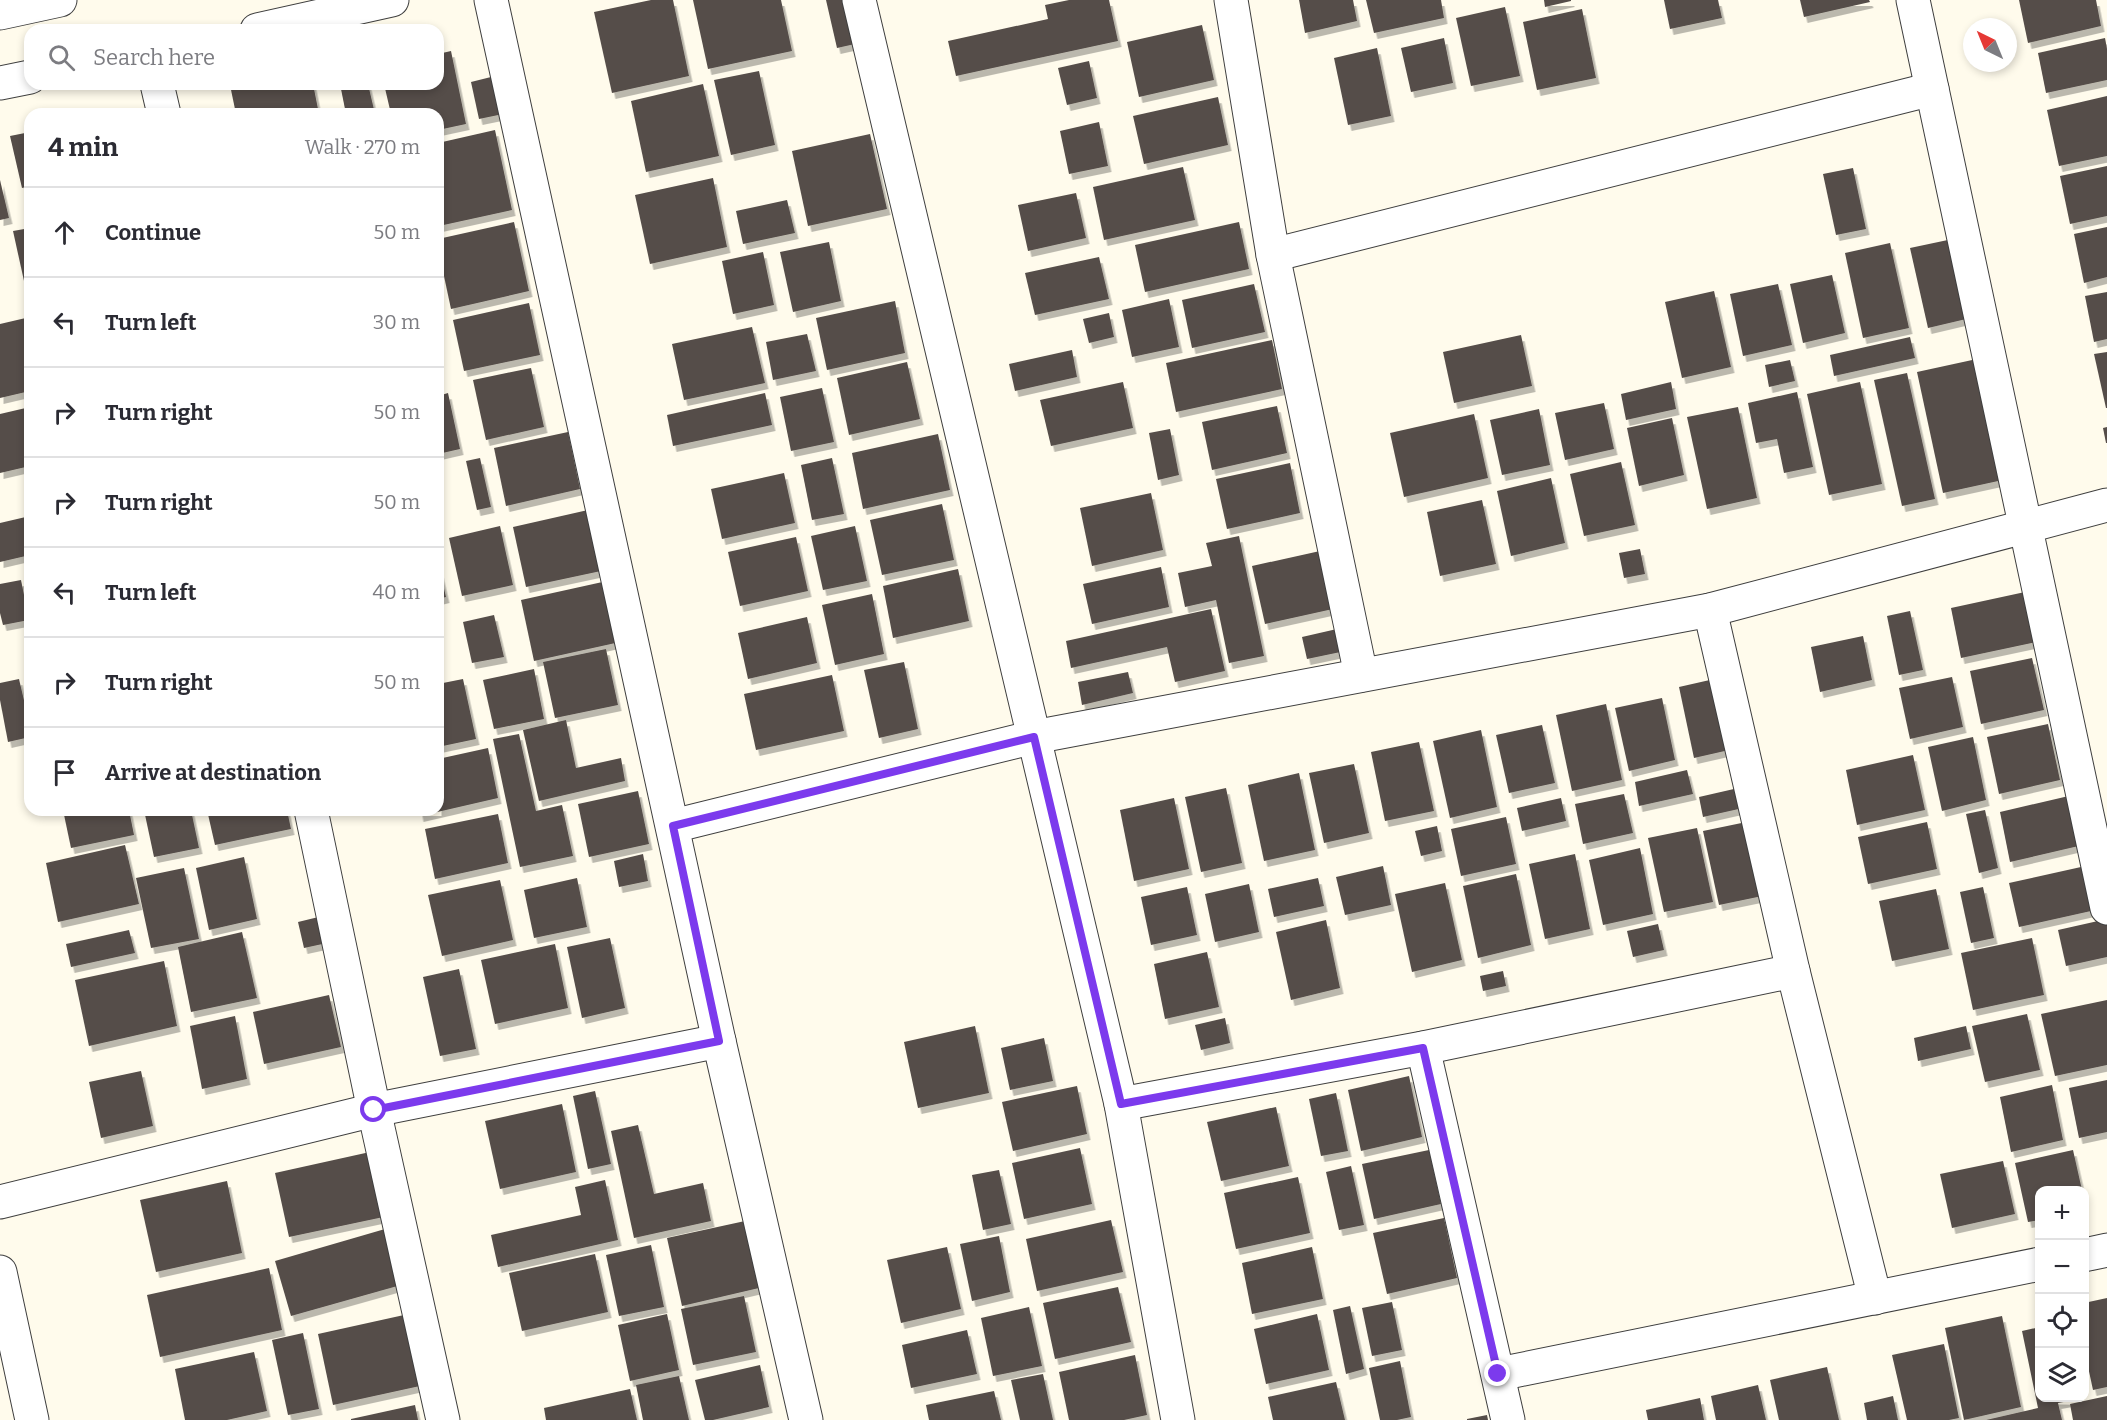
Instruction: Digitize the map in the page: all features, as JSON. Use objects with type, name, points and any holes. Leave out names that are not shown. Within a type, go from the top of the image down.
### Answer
[{"type":"street","points":[[0,13],[60,0]]},
{"type":"street","points":[[284,24],[392,0]]},
{"type":"street","points":[[491,0],[719,1041],[806,1420]]},
{"type":"street","points":[[859,0],[1121,1104],[1178,1420]]},
{"type":"street","points":[[1231,0],[1273,255],[1361,675]]},
{"type":"street","points":[[1913,0],[2026,526],[2101,848],[2107,908]]},
{"type":"street","points":[[0,83],[24,78]]},
{"type":"street","points":[[1273,255],[1932,89]]},
{"type":"street","points":[[158,90],[163,108]]},
{"type":"street","points":[[673,826],[1034,737],[1710,610],[2107,505]]},
{"type":"street","points":[[1710,610],[1793,971],[1875,1298]]},
{"type":"street","points":[[312,816],[374,1110],[443,1420]]},
{"type":"street","points":[[1121,1104],[1423,1048],[1793,971]]},
{"type":"street","points":[[0,1202],[374,1110],[719,1041]]},
{"type":"street","points":[[1423,1048],[1508,1420]]},
{"type":"street","points":[[2089,1254],[2107,1250]]},
{"type":"street","points":[[1498,1374],[2035,1265]]},
{"type":"street","points":[[0,1272],[32,1420]]},
{"type":"building","points":[[651,0],[673,0],[689,76],[612,93],[594,12]]},
{"type":"building","points":[[693,0],[781,0],[792,51],[708,69]]},
{"type":"building","points":[[826,0],[855,0],[864,42],[837,48]]},
{"type":"building","points":[[1069,0],[1109,0],[1118,41],[956,76],[948,41],[1048,19],[1045,5]]},
{"type":"building","points":[[1299,0],[1353,0],[1357,21],[1305,33]]},
{"type":"building","points":[[1366,0],[1441,0],[1444,18],[1374,33]]},
{"type":"building","points":[[1544,0],[1571,0],[1571,1],[1545,7]]},
{"type":"building","points":[[1664,0],[1718,0],[1722,18],[1670,29]]},
{"type":"building","points":[[1800,0],[1869,0],[1870,2],[1804,17]]},
{"type":"building","points":[[2019,0],[2096,0],[2101,26],[2028,43]]},
{"type":"building","points":[[1505,7],[1520,76],[1471,86],[1456,18]]},
{"type":"building","points":[[1582,9],[1596,78],[1537,90],[1523,22]]},
{"type":"building","points":[[1202,25],[1214,80],[1139,97],[1127,42]]},
{"type":"building","points":[[1444,38],[1453,83],[1411,92],[1401,48]]},
{"type":"building","points":[[2105,38],[2107,80],[2046,93],[2038,53]]},
{"type":"building","points":[[1377,48],[1391,116],[1348,125],[1334,58]]},
{"type":"building","points":[[451,51],[466,124],[444,129],[444,108],[390,108],[385,90],[444,90],[444,53]]},
{"type":"building","points":[[1089,61],[1097,98],[1067,105],[1058,68]]},
{"type":"building","points":[[759,71],[775,145],[731,155],[714,80]]},
{"type":"building","points":[[499,75],[508,113],[479,119],[471,82]]},
{"type":"building","points":[[703,84],[719,156],[646,172],[631,101]]},
{"type":"building","points":[[231,90],[314,90],[318,108],[235,108]]},
{"type":"building","points":[[341,90],[369,90],[374,108],[345,108]]},
{"type":"building","points":[[2107,96],[2107,156],[2059,166],[2047,110]]},
{"type":"building","points":[[1218,97],[1228,145],[1144,164],[1133,116]]},
{"type":"building","points":[[1099,122],[1108,166],[1069,174],[1060,131]]},
{"type":"building","points":[[495,130],[512,210],[444,225],[444,142]]},
{"type":"building","points":[[24,133],[24,188],[22,188],[10,136]]},
{"type":"building","points":[[870,134],[887,209],[808,226],[792,151]]},
{"type":"building","points":[[2107,166],[2107,216],[2070,224],[2060,176]]},
{"type":"building","points":[[1183,167],[1195,220],[1104,240],[1093,187]]},
{"type":"building","points":[[1853,168],[1866,229],[1836,235],[1823,174]]},
{"type":"building","points":[[713,178],[727,247],[650,264],[635,195]]},
{"type":"building","points":[[0,180],[9,218],[0,220]]},
{"type":"building","points":[[1076,193],[1086,238],[1028,251],[1018,205]]},
{"type":"building","points":[[787,200],[795,233],[743,244],[736,211]]},
{"type":"building","points":[[514,222],[529,291],[451,309],[444,276],[444,238]]},
{"type":"building","points":[[1239,222],[1249,269],[1145,292],[1135,245]]},
{"type":"building","points":[[2107,227],[2107,277],[2084,283],[2074,234]]},
{"type":"building","points":[[24,229],[24,281],[13,231]]},
{"type":"building","points":[[1962,237],[1979,316],[1928,328],[1910,248]]},
{"type":"building","points":[[829,242],[841,301],[793,312],[780,252]]},
{"type":"building","points":[[1890,243],[1909,328],[1863,338],[1845,253]]},
{"type":"building","points":[[763,252],[774,305],[733,314],[722,261]]},
{"type":"building","points":[[1099,257],[1109,299],[1035,315],[1025,273]]},
{"type":"building","points":[[1832,275],[1845,333],[1803,343],[1790,284]]},
{"type":"building","points":[[1254,284],[1265,332],[1192,348],[1182,300]]},
{"type":"building","points":[[1778,284],[1792,345],[1743,356],[1730,294]]},
{"type":"building","points":[[1714,291],[1731,367],[1682,378],[1665,302]]},
{"type":"building","points":[[2107,292],[2107,339],[2094,342],[2085,296]]},
{"type":"building","points":[[1169,299],[1179,347],[1132,357],[1122,310]]},
{"type":"building","points":[[895,301],[905,353],[827,370],[816,318]]},
{"type":"building","points":[[529,303],[540,355],[464,371],[453,320]]},
{"type":"building","points":[[1109,313],[1114,337],[1089,343],[1083,319]]},
{"type":"building","points":[[24,318],[24,392],[0,398],[0,324]]},
{"type":"building","points":[[752,327],[765,383],[684,400],[672,344]]},
{"type":"building","points":[[807,334],[816,371],[773,380],[766,342]]},
{"type":"building","points":[[1521,335],[1532,386],[1454,403],[1443,352]]},
{"type":"building","points":[[1910,337],[1915,358],[1834,376],[1830,355]]},
{"type":"building","points":[[1272,340],[1282,389],[1176,412],[1166,363]]},
{"type":"building","points":[[1072,350],[1077,377],[1015,391],[1009,364]]},
{"type":"building","points":[[2107,352],[2107,408],[2106,408],[2094,354]]},
{"type":"building","points":[[1986,357],[2012,478],[1943,493],[1917,372]]},
{"type":"building","points":[[1790,360],[1795,381],[1769,387],[1765,365]]},
{"type":"building","points":[[907,362],[920,419],[849,435],[837,378]]},
{"type":"building","points":[[531,368],[544,427],[486,440],[473,380]]},
{"type":"building","points":[[1907,373],[1935,499],[1902,506],[1874,380]]},
{"type":"building","points":[[1123,382],[1133,428],[1051,446],[1040,400]]},
{"type":"building","points":[[1671,382],[1676,409],[1626,420],[1621,394]]},
{"type":"building","points":[[1860,382],[1882,484],[1829,495],[1807,394]]},
{"type":"building","points":[[822,388],[834,442],[791,451],[780,397]]},
{"type":"building","points":[[1797,392],[1813,467],[1784,473],[1777,439],[1756,443],[1748,403]]},
{"type":"building","points":[[448,393],[460,449],[444,453],[444,394]]},
{"type":"building","points":[[765,393],[772,425],[673,446],[667,415]]},
{"type":"building","points":[[1604,403],[1614,449],[1565,460],[1555,413]]},
{"type":"building","points":[[1277,406],[1287,453],[1212,470],[1202,422]]},
{"type":"building","points":[[1738,407],[1757,498],[1707,509],[1687,417]]},
{"type":"building","points":[[24,408],[24,467],[0,473],[0,414]]},
{"type":"building","points":[[1539,409],[1550,465],[1502,475],[1490,420]]},
{"type":"building","points":[[1474,414],[1488,478],[1404,497],[1390,433]]},
{"type":"building","points":[[1672,418],[1684,475],[1639,486],[1627,428]]},
{"type":"building","points":[[2107,427],[2107,443],[2106,443],[2103,428]]},
{"type":"building","points":[[1170,429],[1179,475],[1158,480],[1149,433]]},
{"type":"building","points":[[568,432],[580,489],[506,506],[494,448]]},
{"type":"building","points":[[938,434],[950,490],[863,509],[852,453]]},
{"type":"building","points":[[480,458],[491,507],[477,510],[466,461]]},
{"type":"building","points":[[832,458],[844,514],[812,520],[801,465]]},
{"type":"building","points":[[1621,462],[1635,525],[1584,536],[1570,474]]},
{"type":"building","points":[[1290,463],[1300,513],[1227,529],[1216,479]]},
{"type":"building","points":[[784,473],[795,523],[722,539],[711,489]]},
{"type":"building","points":[[1551,478],[1565,543],[1511,556],[1497,491]]},
{"type":"building","points":[[1151,493],[1163,550],[1092,566],[1080,508]]},
{"type":"building","points":[[1482,500],[1496,564],[1440,576],[1427,512]]},
{"type":"building","points":[[942,504],[954,560],[882,575],[870,520]]},
{"type":"building","points":[[588,510],[601,571],[526,587],[513,527]]},
{"type":"building","points":[[24,517],[24,556],[0,562],[0,523]]},
{"type":"building","points":[[500,526],[513,585],[462,596],[449,538]]},
{"type":"building","points":[[855,526],[867,581],[823,590],[811,536]]},
{"type":"building","points":[[1239,536],[1264,656],[1229,663],[1216,600],[1185,607],[1178,573],[1212,566],[1206,543]]},
{"type":"building","points":[[796,537],[808,591],[740,606],[728,552]]},
{"type":"building","points":[[1329,549],[1342,607],[1265,624],[1252,566]]},
{"type":"building","points":[[1640,549],[1645,574],[1624,578],[1619,553]]},
{"type":"building","points":[[1161,567],[1169,607],[1092,624],[1083,584]]},
{"type":"building","points":[[958,569],[969,621],[893,638],[883,586]]},
{"type":"building","points":[[21,580],[24,595],[24,621],[3,625],[0,613],[0,584]]},
{"type":"building","points":[[607,581],[620,642],[534,661],[521,600]]},
{"type":"building","points":[[2025,592],[2036,642],[1961,658],[1951,608]]},
{"type":"building","points":[[872,594],[884,654],[835,665],[822,605]]},
{"type":"building","points":[[1211,609],[1225,671],[1175,682],[1167,647],[1071,668],[1066,641]]},
{"type":"building","points":[[1910,611],[1923,670],[1899,675],[1887,616]]},
{"type":"building","points":[[494,615],[504,657],[472,663],[463,622]]},
{"type":"building","points":[[807,617],[817,663],[748,679],[738,633]]},
{"type":"building","points":[[1350,626],[1355,649],[1307,659],[1302,637]]},
{"type":"building","points":[[1863,636],[1872,680],[1820,692],[1811,647]]},
{"type":"building","points":[[606,649],[618,705],[555,718],[543,662]]},
{"type":"building","points":[[2032,658],[2044,710],[1981,724],[1970,671]]},
{"type":"building","points":[[904,662],[918,729],[879,738],[864,670]]},
{"type":"building","points":[[534,669],[544,719],[494,729],[483,680]]},
{"type":"building","points":[[1128,672],[1133,693],[1082,705],[1078,682]]},
{"type":"building","points":[[832,675],[844,731],[756,750],[744,694]]},
{"type":"building","points":[[1723,677],[1738,748],[1694,758],[1679,687]]},
{"type":"building","points":[[1952,677],[1963,727],[1910,739],[1899,688]]},
{"type":"building","points":[[19,679],[24,700],[24,738],[8,742],[0,700],[0,683]]},
{"type":"building","points":[[463,679],[476,739],[444,746],[444,683]]},
{"type":"building","points":[[1662,698],[1675,760],[1629,771],[1615,708]]},
{"type":"building","points":[[1606,704],[1622,780],[1572,791],[1556,715]]},
{"type":"building","points":[[566,720],[576,768],[621,758],[625,781],[539,801],[523,730]]},
{"type":"building","points":[[2048,724],[2060,780],[1999,794],[1987,737]]},
{"type":"building","points":[[1542,725],[1555,783],[1509,793],[1496,735]]},
{"type":"building","points":[[1481,730],[1497,807],[1450,818],[1433,741]]},
{"type":"building","points":[[519,734],[536,811],[562,805],[573,856],[520,867],[493,739]]},
{"type":"building","points":[[1973,737],[1986,800],[1942,811],[1928,747]]},
{"type":"building","points":[[1419,742],[1434,811],[1385,821],[1371,752]]},
{"type":"building","points":[[488,748],[498,798],[444,810],[444,758]]},
{"type":"building","points":[[1913,755],[1925,810],[1857,825],[1846,770]]},
{"type":"building","points":[[1354,764],[1369,833],[1324,843],[1309,773]]},
{"type":"building","points":[[1687,770],[1693,794],[1639,806],[1635,782]]},
{"type":"building","points":[[1299,773],[1315,850],[1264,861],[1248,785]]},
{"type":"building","points":[[1747,786],[1752,806],[1703,817],[1699,797]]},
{"type":"building","points":[[1226,788],[1242,863],[1201,872],[1185,797]]},
{"type":"building","points":[[638,791],[649,844],[589,857],[578,804]]},
{"type":"building","points":[[1624,794],[1633,833],[1583,844],[1575,804]]},
{"type":"building","points":[[2073,795],[2083,845],[2010,862],[2000,812]]},
{"type":"building","points":[[1174,798],[1189,869],[1134,881],[1120,810]]},
{"type":"building","points":[[1561,798],[1566,821],[1522,831],[1517,808]]},
{"type":"building","points":[[1985,810],[1998,868],[1979,873],[1966,814]]},
{"type":"building","points":[[498,814],[508,863],[435,879],[425,829]]},
{"type":"building","points":[[64,816],[130,816],[134,835],[71,848]]},
{"type":"building","points":[[145,816],[192,816],[199,848],[154,857]]},
{"type":"building","points":[[208,816],[288,816],[291,829],[215,845]]},
{"type":"building","points":[[1506,817],[1516,864],[1461,876],[1451,829]]},
{"type":"building","points":[[1756,820],[1772,894],[1719,905],[1703,831]]},
{"type":"building","points":[[1927,822],[1937,869],[1868,884],[1858,837]]},
{"type":"building","points":[[1437,826],[1442,851],[1421,856],[1415,831]]},
{"type":"building","points":[[1697,828],[1713,902],[1664,912],[1648,838]]},
{"type":"building","points":[[125,845],[139,904],[58,922],[46,863]]},
{"type":"building","points":[[1640,848],[1653,914],[1603,925],[1589,860]]},
{"type":"building","points":[[643,854],[648,881],[619,887],[614,861]]},
{"type":"building","points":[[1575,854],[1590,929],[1545,939],[1529,864]]},
{"type":"building","points":[[244,857],[257,919],[209,930],[196,868]]},
{"type":"building","points":[[1383,866],[1391,905],[1345,915],[1336,877]]},
{"type":"building","points":[[2081,867],[2091,911],[2019,927],[2009,883]]},
{"type":"building","points":[[184,868],[199,939],[151,948],[136,878]]},
{"type":"building","points":[[1516,874],[1531,945],[1478,958],[1463,886]]},
{"type":"building","points":[[577,878],[587,927],[534,938],[524,890]]},
{"type":"building","points":[[1318,878],[1324,906],[1274,917],[1268,889]]},
{"type":"building","points":[[500,880],[513,940],[442,956],[428,895]]},
{"type":"building","points":[[1445,883],[1462,960],[1412,972],[1395,894]]},
{"type":"building","points":[[1249,884],[1259,932],[1215,942],[1205,894]]},
{"type":"building","points":[[1187,887],[1197,935],[1151,945],[1141,897]]},
{"type":"building","points":[[1983,887],[1994,938],[1971,943],[1960,892]]},
{"type":"building","points":[[1936,889],[1949,949],[1892,961],[1879,901]]},
{"type":"building","points":[[335,913],[341,940],[304,948],[298,922]]},
{"type":"building","points":[[2107,919],[2107,957],[2066,966],[2058,930]]},
{"type":"building","points":[[1326,920],[1340,988],[1291,1000],[1276,932]]},
{"type":"building","points":[[1658,924],[1664,950],[1633,957],[1627,931]]},
{"type":"building","points":[[129,930],[135,953],[71,967],[66,944]]},
{"type":"building","points":[[242,932],[257,998],[191,1012],[178,947]]},
{"type":"building","points":[[610,938],[625,1008],[582,1018],[567,947]]},
{"type":"building","points":[[2032,938],[2044,995],[1973,1010],[1961,953]]},
{"type":"building","points":[[555,944],[568,1008],[495,1024],[481,960]]},
{"type":"building","points":[[1207,952],[1219,1007],[1165,1019],[1154,964]]},
{"type":"building","points":[[164,961],[177,1026],[89,1046],[75,980]]},
{"type":"building","points":[[459,969],[476,1049],[440,1056],[423,977]]},
{"type":"building","points":[[1503,971],[1506,986],[1483,991],[1480,976]]},
{"type":"building","points":[[329,995],[341,1047],[264,1064],[253,1012]]},
{"type":"building","points":[[2107,1000],[2107,1065],[2055,1076],[2041,1014]]},
{"type":"building","points":[[2027,1014],[2040,1070],[1985,1082],[1972,1026]]},
{"type":"building","points":[[235,1016],[247,1079],[202,1089],[190,1026]]},
{"type":"building","points":[[1225,1018],[1230,1043],[1201,1050],[1195,1025]]},
{"type":"building","points":[[975,1026],[989,1093],[918,1108],[904,1042]]},
{"type":"building","points":[[1966,1026],[1971,1049],[1918,1061],[1914,1038]]},
{"type":"building","points":[[1044,1038],[1053,1081],[1010,1090],[1001,1048]]},
{"type":"building","points":[[141,1071],[153,1126],[101,1138],[89,1082]]},
{"type":"building","points":[[1409,1076],[1422,1137],[1361,1151],[1348,1090]]},
{"type":"building","points":[[2107,1080],[2107,1132],[2079,1138],[2069,1088]]},
{"type":"building","points":[[2052,1085],[2063,1140],[2011,1152],[2000,1097]]},
{"type":"building","points":[[1077,1086],[1087,1134],[1013,1151],[1002,1102]]},
{"type":"building","points":[[595,1091],[611,1164],[588,1169],[573,1096]]},
{"type":"building","points":[[1336,1093],[1348,1151],[1321,1156],[1309,1099]]},
{"type":"building","points":[[562,1104],[576,1172],[500,1189],[485,1121]]},
{"type":"building","points":[[1276,1107],[1289,1166],[1221,1181],[1207,1122]]},
{"type":"building","points":[[638,1125],[654,1194],[703,1183],[711,1221],[634,1238],[611,1131]]},
{"type":"building","points":[[1080,1148],[1092,1204],[1024,1219],[1012,1163]]},
{"type":"building","points":[[379,1150],[393,1215],[289,1237],[275,1173]]},
{"type":"building","points":[[1429,1150],[1441,1204],[1374,1219],[1362,1164]]},
{"type":"building","points":[[2073,1150],[2081,1186],[2035,1186],[2035,1221],[2028,1222],[2015,1163]]},
{"type":"building","points":[[2003,1161],[2015,1214],[1952,1228],[1940,1174]]},
{"type":"building","points":[[1351,1166],[1364,1225],[1339,1230],[1326,1172]]},
{"type":"building","points":[[999,1170],[1011,1224],[983,1230],[972,1175]]},
{"type":"building","points":[[1298,1177],[1310,1233],[1236,1249],[1224,1193]]},
{"type":"building","points":[[605,1180],[618,1240],[498,1267],[491,1235],[581,1215],[575,1187]]},
{"type":"building","points":[[227,1181],[242,1253],[156,1272],[140,1200]]},
{"type":"building","points":[[1444,1218],[1457,1278],[1387,1294],[1373,1233]]},
{"type":"building","points":[[1111,1220],[1123,1272],[1037,1291],[1026,1239]]},
{"type":"building","points":[[745,1221],[759,1288],[682,1306],[667,1238]]},
{"type":"building","points":[[385,1229],[401,1285],[291,1316],[275,1261]]},
{"type":"building","points":[[999,1236],[1010,1292],[972,1301],[960,1244]]},
{"type":"building","points":[[651,1245],[664,1307],[619,1316],[606,1255]]},
{"type":"building","points":[[947,1247],[961,1309],[901,1323],[887,1260]]},
{"type":"building","points":[[1312,1247],[1323,1299],[1252,1314],[1242,1263]]},
{"type":"building","points":[[595,1254],[608,1312],[522,1331],[509,1273]]},
{"type":"building","points":[[269,1268],[282,1330],[160,1357],[147,1295]]},
{"type":"building","points":[[1118,1287],[1131,1342],[1055,1359],[1043,1303]]},
{"type":"building","points":[[744,1296],[756,1352],[693,1365],[681,1309]]},
{"type":"building","points":[[2107,1298],[2107,1387],[2093,1390],[2089,1371],[2089,1302]]},
{"type":"building","points":[[1392,1302],[1402,1350],[1372,1356],[1362,1308]]},
{"type":"building","points":[[1350,1306],[1364,1369],[1346,1374],[1333,1310]]},
{"type":"building","points":[[1029,1307],[1042,1366],[993,1376],[981,1318]]},
{"type":"building","points":[[667,1314],[679,1370],[630,1381],[618,1325]]},
{"type":"building","points":[[1317,1314],[1329,1370],[1266,1384],[1254,1329]]},
{"type":"building","points":[[404,1315],[420,1386],[333,1405],[318,1334]]},
{"type":"building","points":[[2002,1316],[2021,1407],[1964,1420],[1945,1328]]},
{"type":"building","points":[[2035,1328],[2035,1394],[2022,1331]]},
{"type":"building","points":[[967,1330],[977,1374],[911,1388],[902,1345]]},
{"type":"building","points":[[303,1333],[319,1409],[288,1415],[272,1340]]},
{"type":"building","points":[[1944,1344],[1959,1418],[1907,1420],[1892,1355]]},
{"type":"building","points":[[254,1352],[267,1411],[227,1420],[185,1420],[175,1369]]},
{"type":"building","points":[[1135,1355],[1147,1415],[1124,1420],[1069,1420],[1059,1372]]},
{"type":"building","points":[[1400,1361],[1411,1417],[1380,1420],[1369,1368]]},
{"type":"building","points":[[760,1365],[769,1407],[705,1420],[695,1380]]},
{"type":"building","points":[[1827,1367],[1839,1420],[1779,1420],[1770,1380]]},
{"type":"building","points":[[1043,1374],[1053,1420],[1020,1420],[1011,1380]]},
{"type":"building","points":[[679,1376],[689,1420],[643,1420],[636,1385]]},
{"type":"building","points":[[1336,1382],[1345,1420],[1273,1420],[1268,1397]]},
{"type":"building","points":[[1758,1385],[1766,1420],[1716,1420],[1711,1396]]},
{"type":"building","points":[[630,1389],[637,1420],[546,1420],[544,1408]]},
{"type":"building","points":[[994,1391],[1001,1420],[929,1420],[926,1405]]},
{"type":"building","points":[[1893,1396],[1898,1420],[1867,1420],[1864,1403]]},
{"type":"building","points":[[2107,1396],[2107,1420],[2073,1420],[2070,1404],[2089,1402],[2089,1400]]},
{"type":"building","points":[[1700,1398],[1704,1420],[1648,1420],[1646,1410]]},
{"type":"building","points":[[2037,1402],[2064,1402],[2058,1403],[2062,1420],[1986,1420],[2038,1408]]},
{"type":"building","points":[[415,1405],[418,1420],[351,1420],[351,1419]]},
{"type":"building","points":[[1487,1415],[1488,1420],[1467,1420],[1467,1419]]},
{"type":"route","points":[[374,1110],[719,1041],[673,826],[1034,737],[1121,1104],[1423,1048],[1498,1374]]}]
